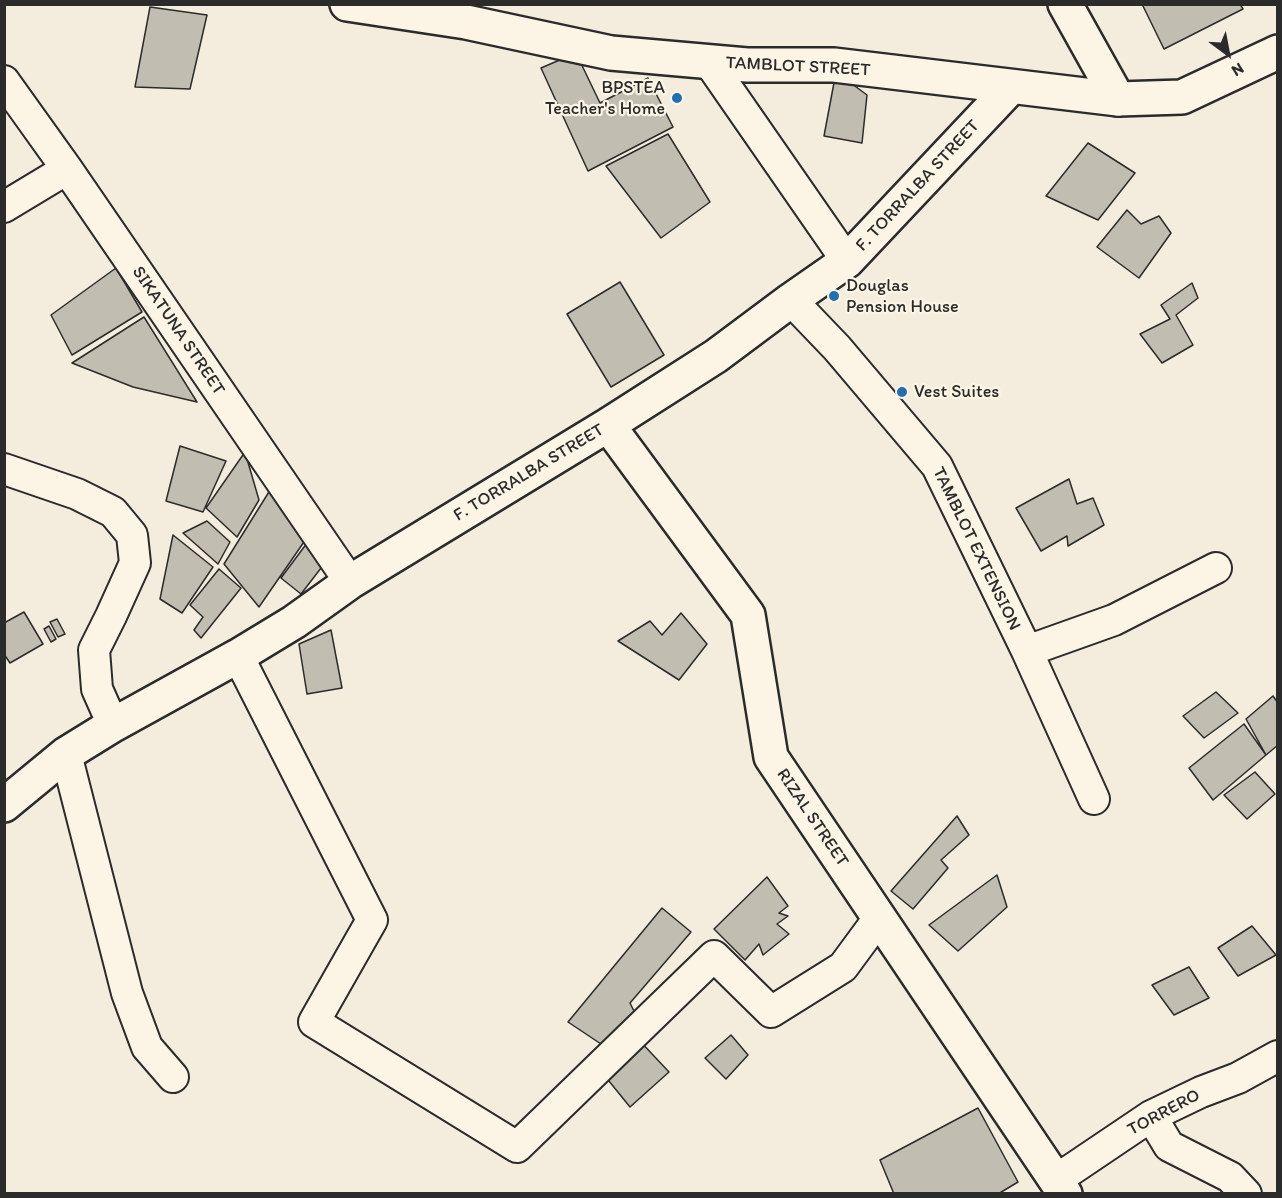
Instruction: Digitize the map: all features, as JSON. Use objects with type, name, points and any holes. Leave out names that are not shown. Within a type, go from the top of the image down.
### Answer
[{"type":"street","name":"TAMBLOT STREET","points":[[347,4],[462,13],[611,53],[747,65],[834,65],[1118,99],[1182,97],[1278,52]]},
{"type":"street","points":[[1065,4],[1118,99]]},
{"type":"street","points":[[709,62],[847,261]]},
{"type":"street","name":"SIKATUNA STREET","points":[[4,81],[67,169],[350,582]]},
{"type":"street","name":"F. TORRALBA STREET","points":[[4,805],[66,754],[294,622],[350,582],[716,356],[847,261],[1011,87]]},
{"type":"street","points":[[4,207],[67,169]]},
{"type":"street","name":"TAMBLOT EXTENSION","points":[[791,300],[837,348],[937,466],[1027,651],[1094,800]]},
{"type":"street","name":"RIZAL STREET","points":[[608,424],[748,615],[771,757],[1060,1187]]},
{"type":"street","points":[[4,468],[77,494],[113,512],[132,535],[135,563],[94,650],[97,689],[113,725]]},
{"type":"street","points":[[1027,651],[1114,620],[1216,568]]},
{"type":"street","points":[[238,656],[372,920],[314,1022],[517,1147],[714,956],[771,1012],[843,967],[879,918]]},
{"type":"street","points":[[66,754],[127,993],[147,1047],[173,1077]]},
{"type":"street","name":"TORRERO","points":[[1060,1187],[1151,1116],[1201,1092],[1238,1078],[1278,1056]]},
{"type":"street","points":[[1151,1116],[1169,1146],[1230,1177],[1246,1194]]},
{"type":"building","points":[[1142,4],[1240,4],[1243,9],[1164,49]]},
{"type":"building","points":[[150,7],[207,15],[190,89],[135,87]]},
{"type":"building","points":[[576,53],[600,103],[648,78],[673,127],[588,171],[541,68]]},
{"type":"building","points":[[836,72],[867,95],[862,143],[824,136]]},
{"type":"building","points":[[668,134],[710,202],[661,238],[606,166]]},
{"type":"building","points":[[1088,143],[1135,173],[1098,220],[1046,196]]},
{"type":"building","points":[[1127,210],[1141,224],[1159,216],[1171,233],[1139,278],[1097,247]]},
{"type":"building","points":[[116,268],[142,312],[72,355],[51,315]]},
{"type":"building","points":[[620,282],[664,355],[611,387],[567,314]]},
{"type":"building","points":[[1192,283],[1198,298],[1176,315],[1193,345],[1162,363],[1140,334],[1170,319],[1161,305]]},
{"type":"building","points":[[144,317],[197,402],[133,387],[72,363]]},
{"type":"building","points":[[180,446],[226,461],[203,512],[166,501]]},
{"type":"building","points":[[245,452],[259,500],[237,537],[206,508]]},
{"type":"building","points":[[1069,479],[1077,504],[1093,498],[1104,525],[1068,546],[1067,536],[1041,551],[1016,508]]},
{"type":"building","points":[[272,487],[306,539],[259,607],[224,564]]},
{"type":"building","points":[[207,521],[230,542],[218,564],[183,533]]},
{"type":"building","points":[[173,535],[213,567],[182,613],[160,599]]},
{"type":"building","points":[[307,543],[328,559],[301,594],[281,578]]},
{"type":"building","points":[[219,569],[241,588],[201,638],[194,630],[203,617],[190,605]]},
{"type":"building","points":[[24,612],[43,644],[10,663],[4,654],[4,623]]},
{"type":"building","points":[[681,613],[707,644],[679,680],[618,641],[650,621],[662,635]]},
{"type":"building","points":[[57,619],[65,634],[58,637],[50,622]]},
{"type":"building","points":[[49,626],[56,639],[51,642],[44,629]]},
{"type":"building","points":[[331,630],[342,688],[307,694],[299,644]]},
{"type":"building","points":[[1216,692],[1238,713],[1204,738],[1183,716]]},
{"type":"building","points":[[1273,696],[1278,703],[1278,745],[1266,755],[1246,719]]},
{"type":"building","points":[[1244,724],[1266,755],[1213,800],[1189,768]]},
{"type":"building","points":[[1255,772],[1275,794],[1247,819],[1224,795]]},
{"type":"building","points":[[957,816],[969,835],[941,860],[948,868],[913,909],[891,891]]},
{"type":"building","points":[[997,875],[1007,907],[958,951],[929,925]]},
{"type":"building","points":[[767,877],[788,906],[779,913],[788,916],[777,924],[789,934],[763,955],[759,944],[745,960],[714,929]]},
{"type":"building","points":[[662,908],[691,932],[630,1003],[638,1019],[607,1048],[568,1022]]},
{"type":"building","points":[[1252,926],[1276,955],[1238,976],[1218,948]]},
{"type":"building","points":[[1189,967],[1209,998],[1174,1015],[1152,985]]},
{"type":"building","points":[[731,1035],[748,1055],[726,1079],[705,1058]]},
{"type":"building","points":[[638,1039],[669,1072],[630,1107],[600,1070]]},
{"type":"building","points":[[978,1108],[1018,1182],[998,1194],[894,1194],[880,1160]]},
{"type":"place","name":"BPSTEA Teacher's Home","points":[[677,98]]},
{"type":"place","name":"Douglas Pension House","points":[[834,296]]},
{"type":"place","name":"Vest Suites","points":[[902,392]]}]
